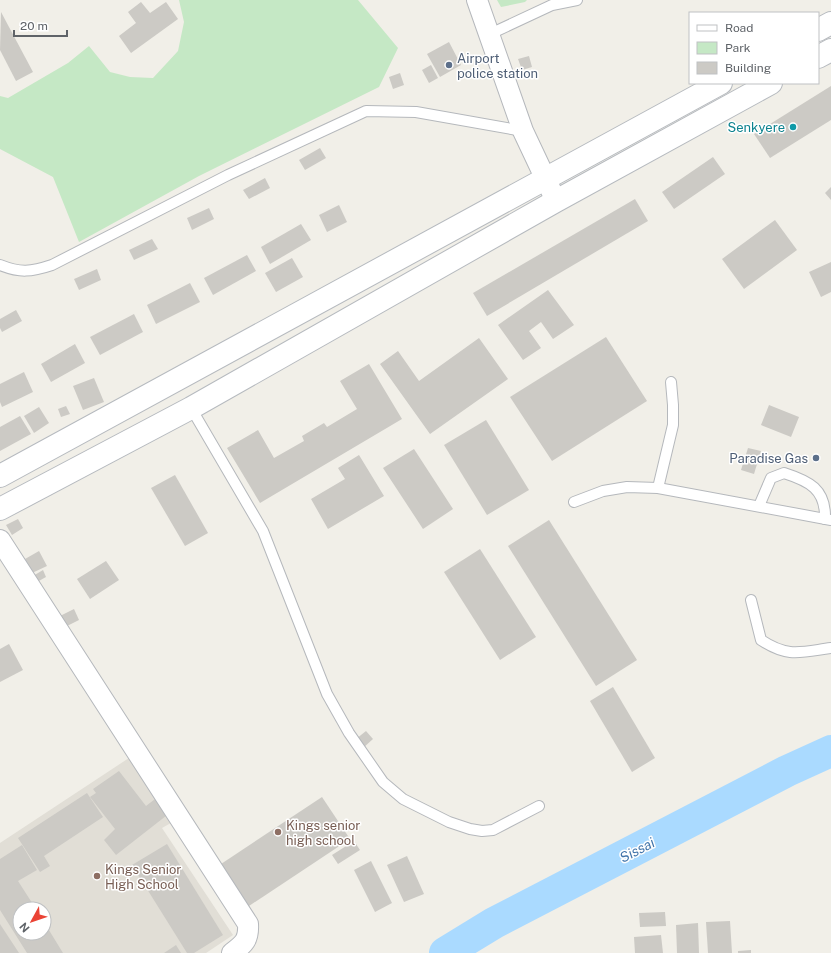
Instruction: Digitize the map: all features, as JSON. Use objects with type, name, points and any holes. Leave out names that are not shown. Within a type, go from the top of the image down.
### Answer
[{"type":"street","points":[[477,0],[490,34],[522,131],[556,201]]},
{"type":"street","points":[[819,29],[831,23]]},
{"type":"street","points":[[819,56],[831,50]]},
{"type":"street","points":[[0,476],[719,84]]},
{"type":"street","points":[[0,509],[192,408],[556,201],[769,84]]},
{"type":"street","points":[[0,540],[248,924],[249,935],[242,946],[232,953]]},
{"type":"lane","points":[[490,34],[552,5],[577,0]]},
{"type":"lane","points":[[0,265],[14,270],[34,271],[52,265],[228,175],[366,112],[416,112],[522,131]]},
{"type":"lane","points":[[658,488],[673,425],[671,382]]},
{"type":"lane","points":[[192,408],[263,531],[327,694],[349,733],[383,782],[403,799],[449,822],[470,829],[482,831],[494,830],[539,806]]},
{"type":"lane","points":[[574,502],[603,491],[627,487],[658,488],[828,520],[820,493],[812,485],[784,473],[771,478],[759,506]]},
{"type":"lane","points":[[751,600],[761,640],[776,650],[794,653],[831,648]]},
{"type":"shaded area","name":"Kings Senior High School","points":[[135,754],[178,819],[162,828],[233,935],[206,953],[0,953],[0,843]]},
{"type":"green space","points":[[179,0],[358,0],[398,48],[379,87],[199,176],[79,242],[53,177],[0,149],[0,96],[8,98],[68,63],[89,46],[110,72],[130,77],[153,78],[178,51],[184,22]]},
{"type":"green space","points":[[497,0],[527,0],[525,2],[501,7]]},
{"type":"building","points":[[141,2],[150,13],[166,2],[178,19],[131,53],[119,36],[136,23],[128,12]]},
{"type":"building","points":[[1,12],[33,72],[16,81],[0,50]]},
{"type":"building","points":[[449,42],[461,65],[440,77],[427,54]]},
{"type":"building","points":[[529,56],[532,67],[522,70],[518,59]]},
{"type":"building","points":[[431,65],[438,78],[429,83],[422,70]]},
{"type":"building","points":[[400,73],[404,85],[393,89],[389,77]]},
{"type":"building","name":"Senkyere","points":[[831,86],[831,120],[770,158],[754,134]]},
{"type":"building","points":[[320,148],[326,158],[305,170],[299,160]]},
{"type":"building","points":[[713,157],[725,174],[674,209],[662,192]]},
{"type":"building","points":[[265,178],[270,188],[249,199],[243,190]]},
{"type":"building","points":[[831,187],[831,200],[825,193]]},
{"type":"building","points":[[635,199],[648,221],[487,316],[473,293]]},
{"type":"building","points":[[339,205],[347,222],[327,232],[319,215]]},
{"type":"building","points":[[209,208],[214,219],[192,230],[187,218]]},
{"type":"building","points":[[775,220],[797,250],[744,289],[722,259]]},
{"type":"building","points":[[301,224],[311,240],[270,264],[261,247]]},
{"type":"building","points":[[152,239],[158,249],[134,260],[129,250]]},
{"type":"building","points":[[247,255],[256,271],[213,295],[204,278]]},
{"type":"building","points":[[292,258],[303,277],[276,292],[265,273]]},
{"type":"building","points":[[831,262],[831,292],[821,297],[809,272]]},
{"type":"building","points":[[97,269],[101,280],[79,290],[74,279]]},
{"type":"building","points":[[190,283],[200,302],[156,324],[147,305]]},
{"type":"building","points":[[548,290],[574,325],[553,339],[541,322],[529,331],[541,348],[523,360],[498,325]]},
{"type":"building","points":[[16,310],[22,321],[2,332],[0,328],[0,319]]},
{"type":"building","points":[[134,314],[143,332],[100,355],[90,337]]},
{"type":"building","points":[[606,337],[647,401],[552,461],[510,397]]},
{"type":"building","points":[[479,338],[508,379],[430,434],[380,364],[398,351],[419,381]]},
{"type":"building","points":[[75,344],[85,363],[51,382],[41,364]]},
{"type":"building","points":[[369,364],[402,419],[260,503],[227,448],[258,430],[274,458],[304,441],[302,436],[324,423],[327,427],[357,409],[340,381]]},
{"type":"building","points":[[24,372],[33,392],[2,407],[0,402],[0,384]]},
{"type":"building","points":[[94,378],[104,402],[83,410],[73,386]]},
{"type":"building","points":[[769,405],[799,417],[791,437],[761,425]]},
{"type":"building","points":[[66,406],[70,414],[61,417],[58,409]]},
{"type":"building","points":[[39,407],[49,423],[34,433],[24,416]]},
{"type":"building","points":[[20,416],[31,434],[0,451],[0,427]]},
{"type":"building","points":[[486,420],[529,490],[487,515],[444,445]]},
{"type":"building","points":[[748,448],[761,451],[754,474],[741,470]]},
{"type":"building","points":[[414,449],[453,509],[423,529],[383,468]]},
{"type":"building","points":[[359,455],[384,496],[328,529],[311,499],[345,479],[338,468]]},
{"type":"building","points":[[175,475],[208,533],[185,546],[151,488]]},
{"type":"building","points":[[18,519],[23,528],[12,535],[6,525]]},
{"type":"building","points":[[549,520],[637,660],[596,686],[508,546]]},
{"type":"building","points":[[480,549],[536,637],[500,660],[444,572]]},
{"type":"building","points":[[39,551],[47,566],[32,573],[25,559]]},
{"type":"building","points":[[106,561],[119,580],[90,599],[77,579]]},
{"type":"building","points":[[43,570],[46,577],[37,582],[33,576]]},
{"type":"building","points":[[74,609],[79,620],[65,627],[60,616]]},
{"type":"building","points":[[9,644],[23,670],[0,682],[0,649]]},
{"type":"building","points":[[613,687],[655,758],[632,772],[590,701]]},
{"type":"building","points":[[366,731],[373,739],[363,748],[356,739]]},
{"type":"building","points":[[119,771],[146,806],[159,796],[171,812],[116,855],[104,840],[115,829],[90,797],[96,793],[93,789]]},
{"type":"building","points":[[87,793],[103,817],[44,856],[50,866],[40,872],[18,838]]},
{"type":"building","points":[[322,797],[350,839],[246,908],[218,866]]},
{"type":"building","points":[[354,841],[360,850],[338,864],[332,855]]},
{"type":"building","points":[[167,844],[223,935],[194,953],[187,953],[132,865]]},
{"type":"building","points":[[22,845],[37,870],[18,881],[31,901],[12,901],[12,929],[0,910],[0,859]]},
{"type":"building","points":[[407,856],[424,894],[404,902],[387,865]]},
{"type":"building","points":[[371,861],[392,903],[375,912],[354,870]]},
{"type":"building","points":[[665,912],[666,926],[640,927],[639,913]]},
{"type":"building","points":[[730,921],[732,953],[708,953],[706,922]]},
{"type":"building","points":[[698,923],[699,953],[677,953],[676,925]]},
{"type":"building","points":[[0,924],[19,953],[0,953]]},
{"type":"building","points":[[52,935],[63,953],[27,953],[19,941],[52,941]]},
{"type":"building","points":[[661,935],[663,953],[635,953],[634,937]]},
{"type":"building","points":[[176,945],[181,953],[164,953]]},
{"type":"building","points":[[751,950],[751,953],[738,953],[738,951]]},
{"type":"waterway","name":"Sissai","points":[[445,953],[494,923],[787,771],[831,751]]},
{"type":"place","name":"Airport police station","points":[[449,65]]},
{"type":"place","name":"Senkyere","points":[[793,127]]},
{"type":"place","name":"Paradise Gas","points":[[816,458]]},
{"type":"place","name":"Kings senior high school","points":[[278,832]]},
{"type":"place","name":"Kings Senior High School","points":[[97,876]]}]
